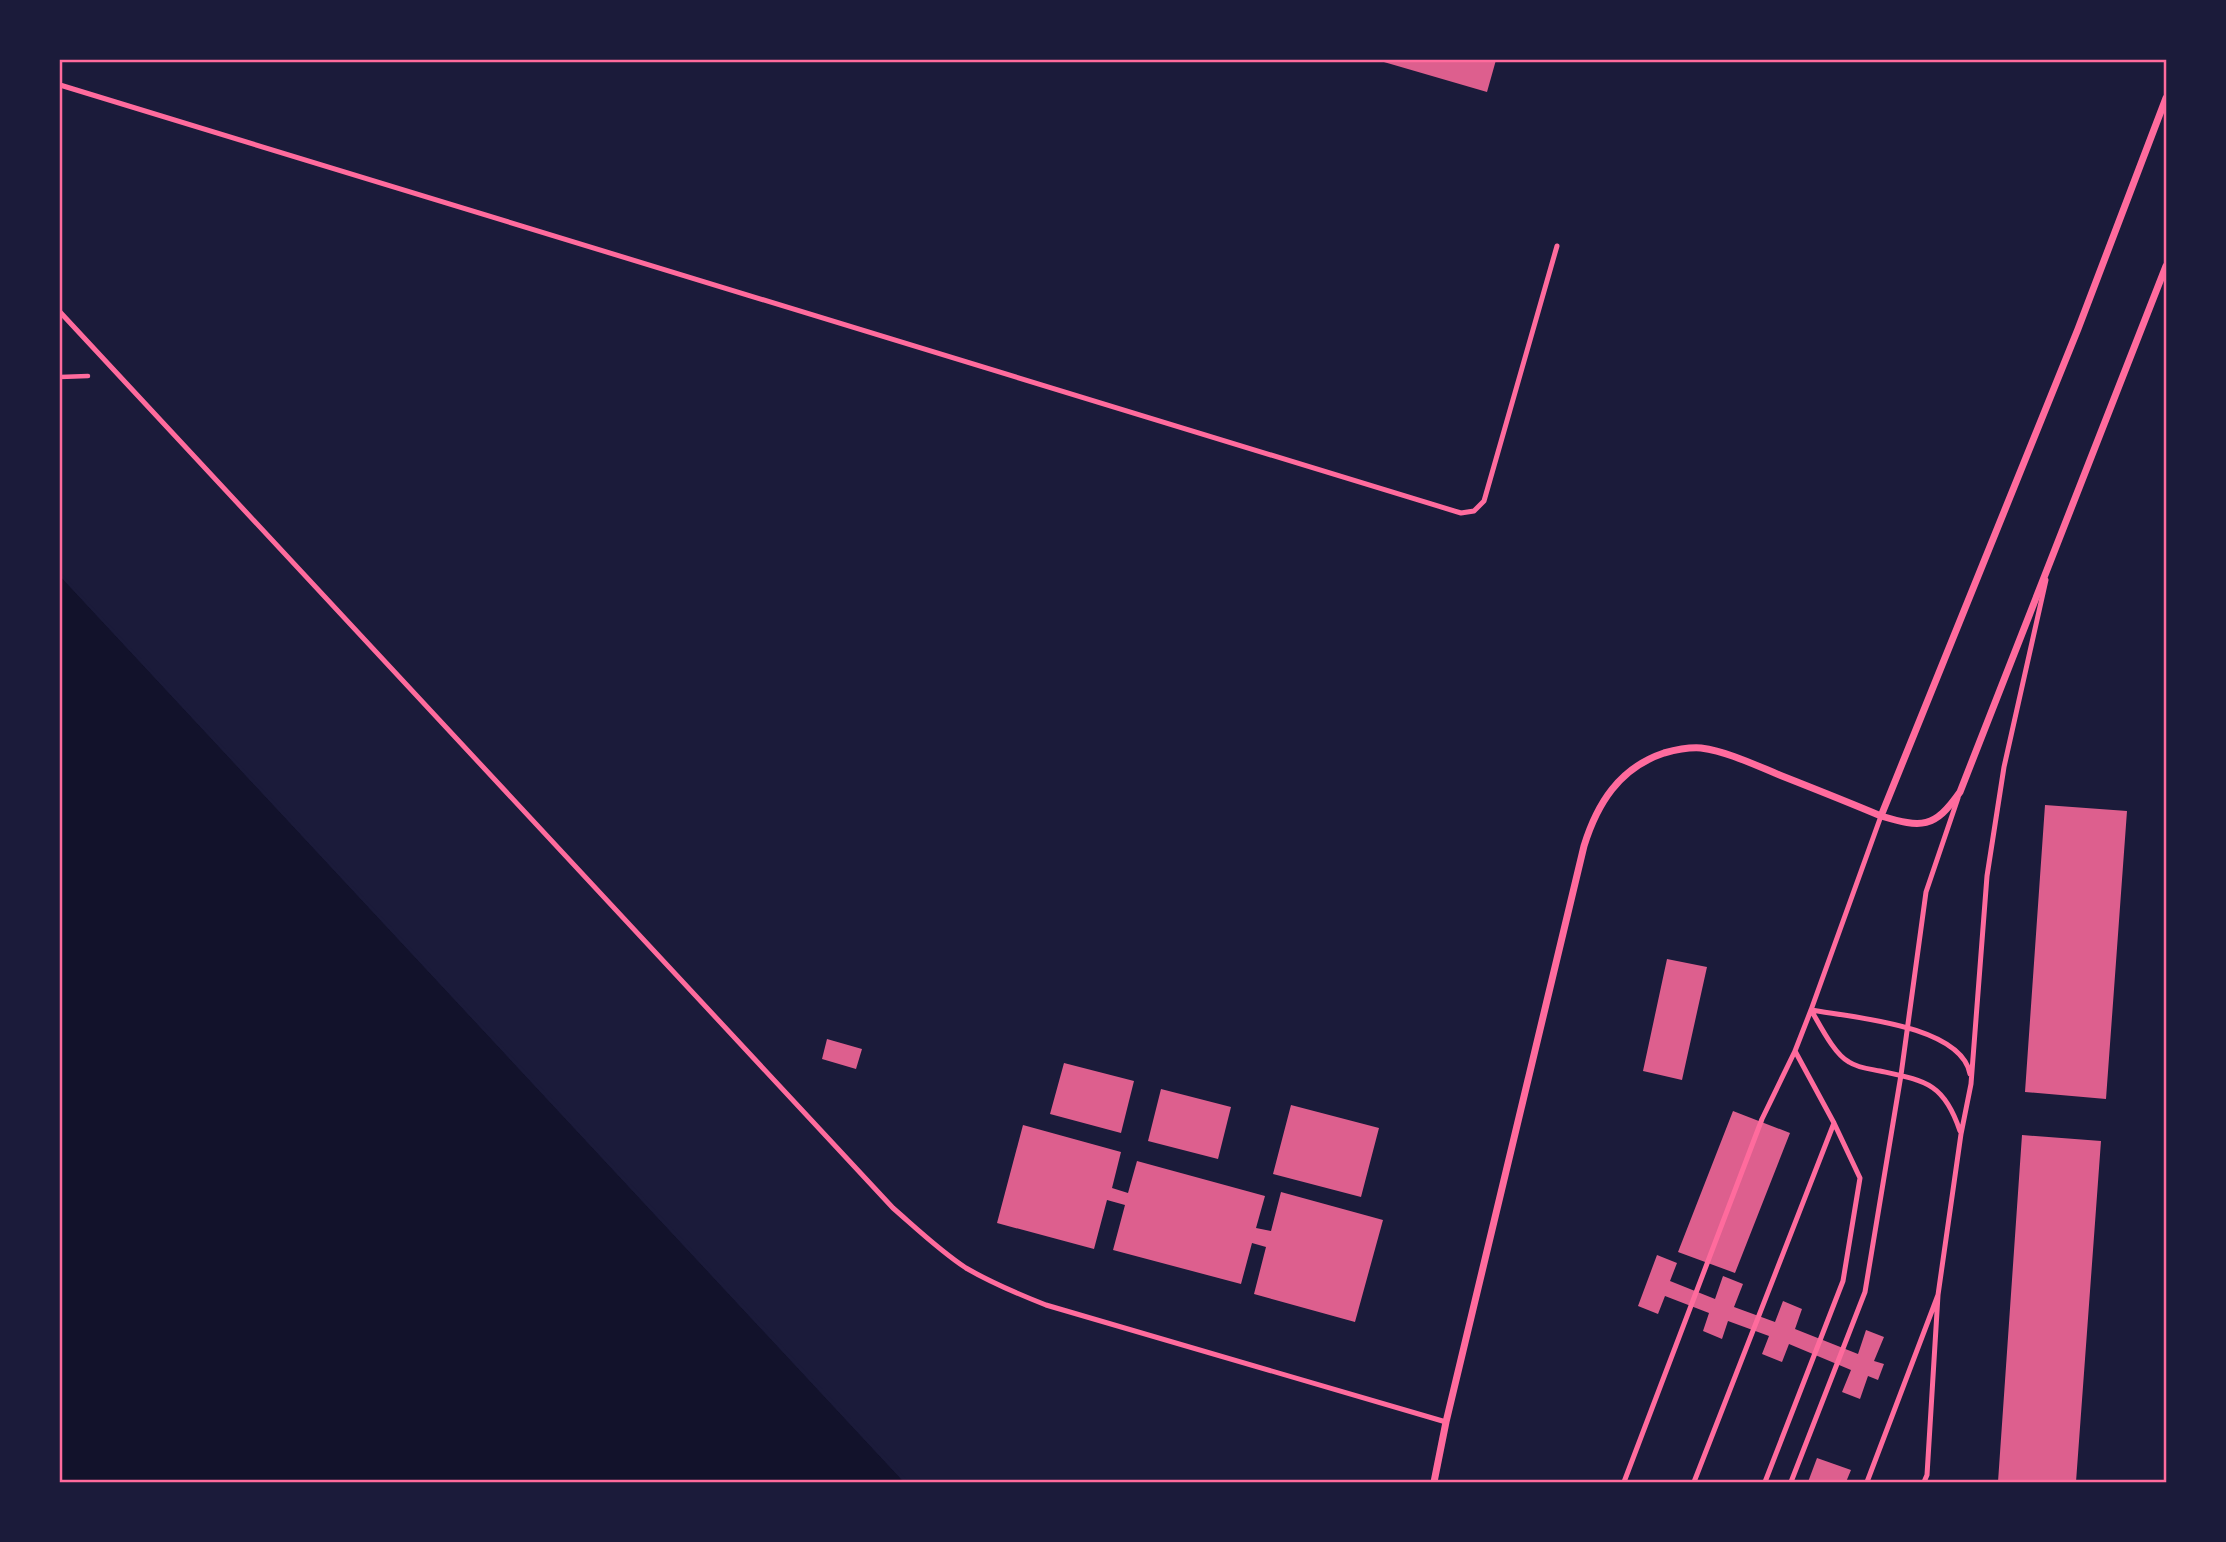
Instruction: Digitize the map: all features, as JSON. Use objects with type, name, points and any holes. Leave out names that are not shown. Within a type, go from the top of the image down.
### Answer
[{"type":"street","points":[[1881,816],[2078,329],[2166,98]]},
{"type":"street","points":[[1434,1482],[1584,846],[1593,819],[1606,796],[1623,776],[1649,758],[1677,749],[1699,748],[1729,755],[1881,816],[1917,824],[1933,821],[1947,810],[1960,792],[2166,265]]},
{"type":"lane","points":[[60,85],[1461,513],[1474,511],[1485,501],[1557,246]]},
{"type":"lane","points":[[60,312],[893,1208],[928,1239],[964,1266],[1006,1290],[1046,1305],[1446,1422]]},
{"type":"lane","points":[[1924,1482],[1927,1475],[1938,1295],[1961,1134],[1971,1084],[1987,876],[2004,767],[2049,567]]},
{"type":"lane","points":[[1791,1482],[1864,1292],[1901,1075],[1926,892],[1960,792]]},
{"type":"lane","points":[[1624,1482],[1762,1119],[1795,1051],[1811,1010],[1881,816]]},
{"type":"lane","points":[[1811,1010],[1908,1028],[1930,1036],[1960,1054],[1969,1069],[1971,1084]]},
{"type":"lane","points":[[1811,1010],[1836,1050],[1849,1063],[1901,1075],[1926,1083],[1939,1091],[1949,1103],[1961,1134]]},
{"type":"lane","points":[[1765,1482],[1843,1281],[1860,1178],[1795,1051]]},
{"type":"lane","points":[[1694,1482],[1834,1123]]},
{"type":"lane","points":[[1867,1482],[1938,1295]]},
{"type":"shaded area","points":[[60,576],[904,1482],[60,1482]]},
{"type":"pier","points":[[60,572],[908,1482],[904,1482],[60,576]]},
{"type":"building","points":[[1377,60],[1496,60],[1487,92]]},
{"type":"building","points":[[2045,805],[2127,811],[2106,1099],[2025,1092]]},
{"type":"building","points":[[1667,959],[1707,967],[1682,1080],[1643,1071]]},
{"type":"building","points":[[827,1039],[862,1049],[856,1069],[822,1059]]},
{"type":"building","points":[[1064,1063],[1134,1081],[1121,1133],[1050,1114]]},
{"type":"building","points":[[1161,1089],[1231,1107],[1218,1159],[1148,1141]]},
{"type":"building","points":[[1291,1105],[1379,1128],[1361,1197],[1273,1174]]},
{"type":"building","points":[[1733,1111],[1790,1133],[1735,1273],[1678,1252]]},
{"type":"building","points":[[1023,1125],[1121,1152],[1112,1188],[1128,1193],[1137,1161],[1265,1196],[1256,1228],[1271,1231],[1281,1192],[1383,1220],[1355,1322],[1254,1294],[1266,1247],[1252,1243],[1241,1284],[1113,1250],[1125,1205],[1107,1200],[1094,1249],[997,1223]]},
{"type":"building","points":[[2022,1135],[2101,1141],[2076,1482],[1998,1482]]},
{"type":"building","points":[[1657,1255],[1677,1263],[1670,1281],[1715,1299],[1723,1276],[1743,1284],[1734,1307],[1775,1322],[1783,1301],[1802,1309],[1795,1329],[1858,1354],[1866,1330],[1884,1337],[1874,1361],[1884,1364],[1878,1380],[1868,1376],[1860,1399],[1842,1392],[1851,1370],[1789,1344],[1782,1362],[1762,1354],[1769,1336],[1728,1321],[1722,1339],[1703,1331],[1709,1313],[1665,1296],[1658,1314],[1638,1306]]},
{"type":"building","points":[[1817,1458],[1851,1470],[1846,1482],[1808,1482]]}]
